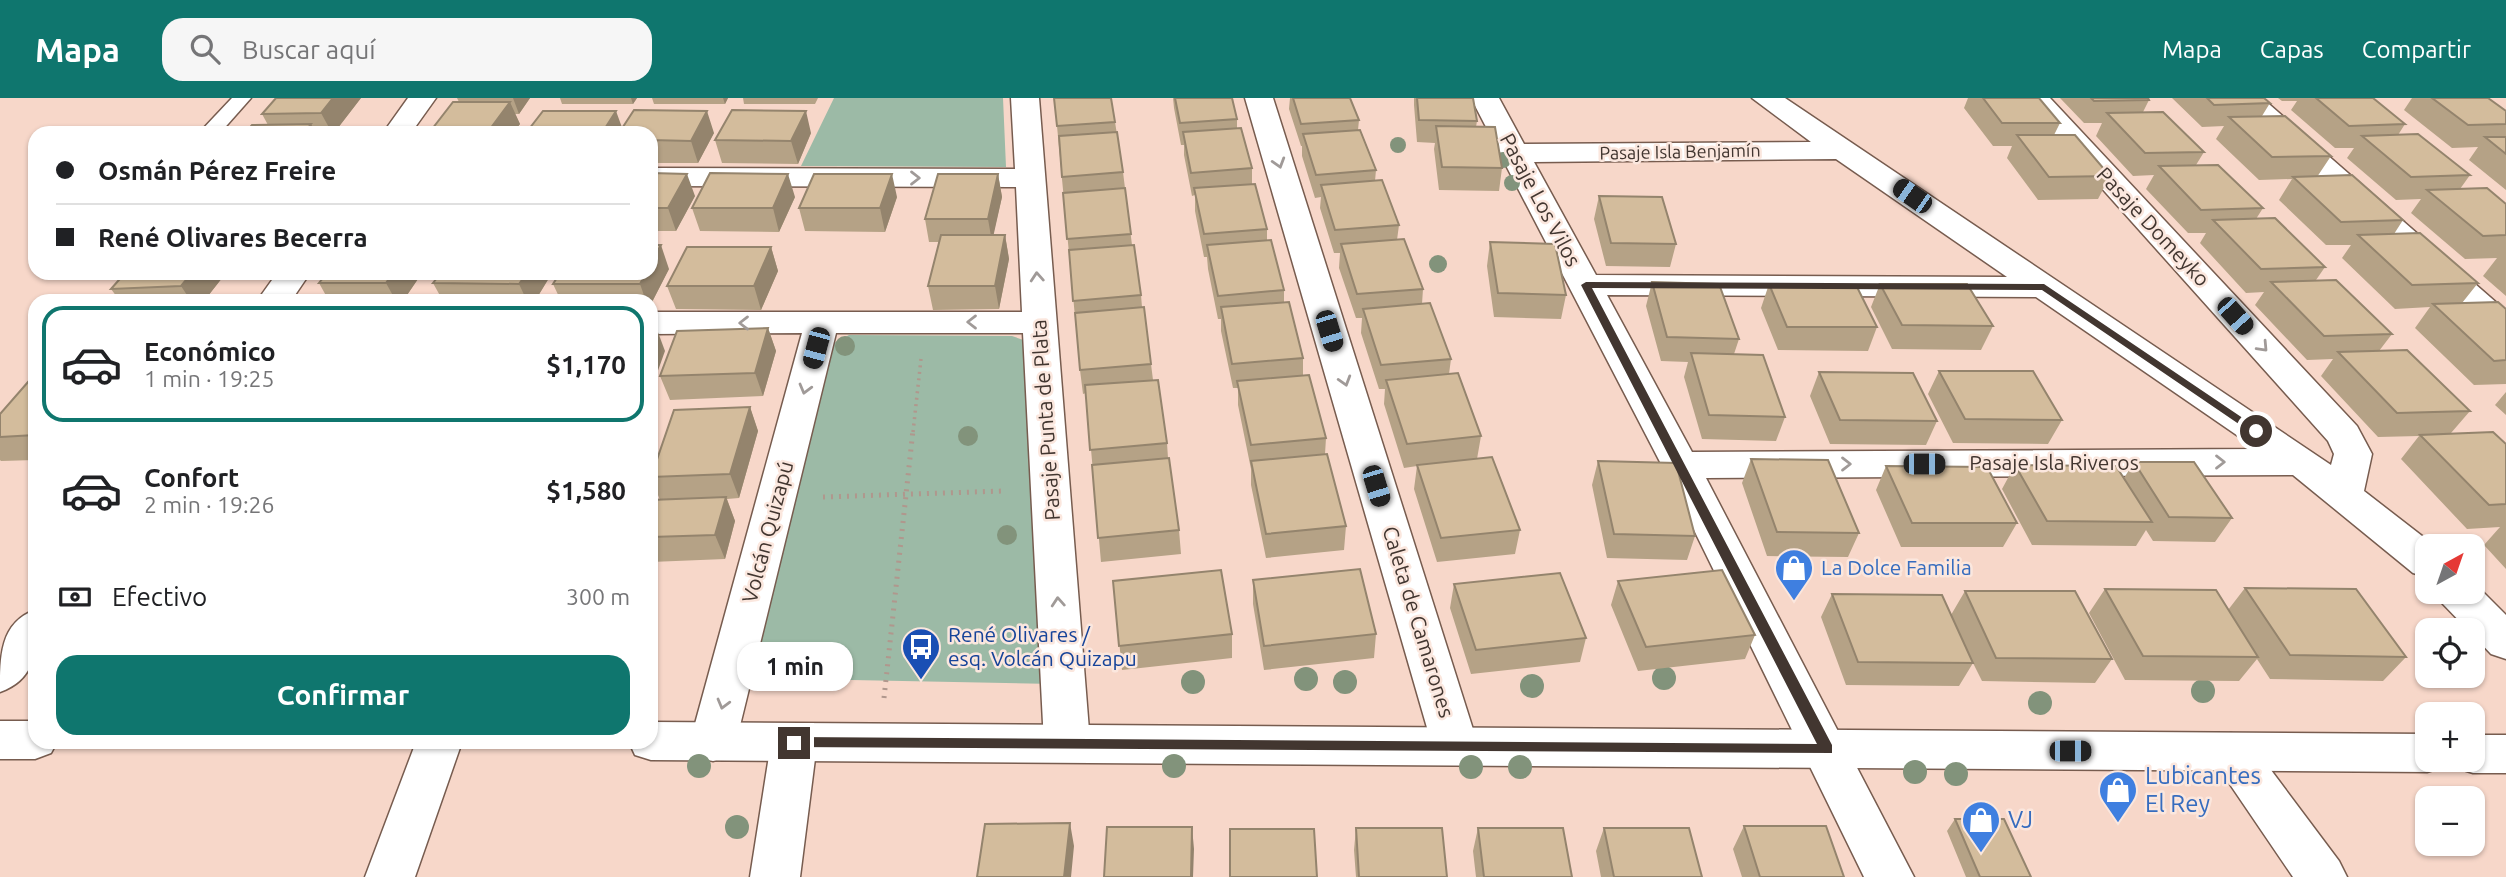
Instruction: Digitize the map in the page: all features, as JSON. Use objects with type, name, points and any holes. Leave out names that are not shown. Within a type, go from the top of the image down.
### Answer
[{"type":"street","points":[[402,126],[422,98]]},
{"type":"street","name":"Pasaje Punta de Plata","points":[[1025,98],[1067,743]]},
{"type":"street","name":"Caleta de Camarones","points":[[1259,98],[1454,745]]},
{"type":"street","name":"Pasaje Los Vilos","points":[[1485,98],[1586,285],[1827,749],[1889,877]]},
{"type":"street","points":[[1766,98],[1804,108],[1846,150],[2302,461],[2415,552]]},
{"type":"street","name":"Pasaje Domeyko","points":[[2035,98],[2344,435],[2353,454],[2344,493]]},
{"type":"street","points":[[2246,98],[2506,329]]},
{"type":"street","name":"Pasaje Isla Benjamín","points":[[1515,153],[1846,150]]},
{"type":"street","points":[[658,177],[1030,178]]},
{"type":"street","points":[[1586,285],[2044,287]]},
{"type":"street","points":[[658,323],[1040,322]]},
{"type":"street","name":"Volcán Quizapú","points":[[713,742],[822,323]]},
{"type":"street","name":"Pasaje Isla Riveros","points":[[1679,465],[2302,461]]},
{"type":"street","points":[[2469,604],[2506,642]]},
{"type":"street","points":[[0,674],[28,636]]},
{"type":"street","points":[[0,740],[28,740]]},
{"type":"street","points":[[658,741],[2415,753]]},
{"type":"street","points":[[775,877],[794,743]]},
{"type":"street","points":[[390,877],[436,749]]},
{"type":"street","points":[[2231,752],[2322,877]]},
{"type":"street","points":[[2485,754],[2506,754]]},
{"type":"lane","points":[[216,126],[242,98]]},
{"type":"path","points":[[879,743],[925,323]]},
{"type":"path","points":[[776,499],[1051,489]]},
{"type":"green space","points":[[834,98],[1003,98],[1006,167],[801,166]]},
{"type":"green space","points":[[849,335],[1012,336],[1032,343],[1055,684],[749,678],[832,344]]},
{"type":"building","points":[[276,98],[333,98],[321,113],[262,114]]},
{"type":"building","points":[[1054,98],[1111,98],[1115,122],[1057,126]]},
{"type":"building","points":[[1175,98],[1232,98],[1237,119],[1180,123]]},
{"type":"building","points":[[1293,98],[1350,98],[1359,120],[1301,124]]},
{"type":"building","points":[[1417,98],[1473,98],[1477,121],[1419,120]]},
{"type":"building","points":[[1983,98],[2039,98],[2060,123],[2002,123]]},
{"type":"building","points":[[2091,98],[2148,98],[2149,100],[2094,101]]},
{"type":"building","points":[[2207,98],[2264,98],[2270,103],[2214,105]]},
{"type":"building","points":[[2316,98],[2373,98],[2405,124],[2349,126]]},
{"type":"building","points":[[2432,98],[2488,98],[2506,111],[2506,124],[2468,125]]},
{"type":"building","points":[[453,102],[510,102],[492,126],[434,126]]},
{"type":"building","points":[[634,110],[707,111],[691,141],[658,140],[658,126],[624,126]]},
{"type":"building","points":[[732,110],[806,111],[791,141],[715,140]]},
{"type":"building","points":[[543,111],[616,111],[606,126],[531,126]]},
{"type":"building","points":[[2163,112],[2204,152],[2145,153],[2107,113]]},
{"type":"building","points":[[2285,116],[2331,156],[2272,157],[2229,117]]},
{"type":"building","points":[[311,124],[309,126],[252,125]]},
{"type":"building","points":[[1436,126],[1495,127],[1502,168],[1442,167]]},
{"type":"building","points":[[1241,128],[1252,168],[1191,173],[1183,132]]},
{"type":"building","points":[[1360,130],[1376,170],[1316,175],[1303,134]]},
{"type":"building","points":[[1117,132],[1123,172],[1062,177],[1059,136]]},
{"type":"building","points":[[2418,134],[2470,175],[2411,177],[2362,136]]},
{"type":"building","points":[[2017,135],[2075,135],[2110,176],[2049,177]]},
{"type":"building","points":[[2485,137],[2506,137],[2506,154]]},
{"type":"building","points":[[2218,165],[2263,208],[2201,210],[2159,166]]},
{"type":"building","points":[[658,173],[687,174],[668,208],[658,208]]},
{"type":"building","points":[[710,173],[788,174],[773,208],[692,208]]},
{"type":"building","points":[[814,174],[892,174],[880,208],[799,208]]},
{"type":"building","points":[[938,174],[998,174],[988,219],[925,219]]},
{"type":"building","points":[[2352,175],[2403,220],[2341,222],[2293,177]]},
{"type":"building","points":[[1382,180],[1399,225],[1335,230],[1321,185]]},
{"type":"building","points":[[1255,184],[1267,229],[1204,234],[1194,188]]},
{"type":"building","points":[[1125,188],[1131,234],[1067,239],[1063,193]]},
{"type":"building","points":[[2487,188],[2506,204],[2506,235],[2483,236],[2427,190]]},
{"type":"building","points":[[1599,196],[1662,197],[1676,244],[1611,243]]},
{"type":"building","points":[[2275,218],[2325,267],[2261,269],[2213,220]]},
{"type":"building","points":[[2420,233],[2478,283],[2412,285],[2358,235]]},
{"type":"building","points":[[941,235],[1005,235],[995,286],[928,286]]},
{"type":"building","points":[[1404,239],[1423,289],[1357,294],[1341,244]]},
{"type":"building","points":[[1271,240],[1284,290],[1218,296],[1207,245]]},
{"type":"building","points":[[1490,242],[1555,244],[1566,295],[1498,293]]},
{"type":"building","points":[[1134,245],[1141,295],[1073,301],[1069,250]]},
{"type":"building","points":[[687,247],[771,247],[754,286],[667,286]]},
{"type":"building","points":[[119,280],[186,280],[181,286],[111,289]]},
{"type":"building","points":[[321,280],[388,280],[386,283],[319,283]]},
{"type":"building","points":[[435,280],[522,280],[519,284],[433,283]]},
{"type":"building","points":[[556,280],[642,280],[640,284],[553,284]]},
{"type":"building","points":[[2336,280],[2392,334],[2324,336],[2271,282]]},
{"type":"building","points":[[1652,282],[1719,284],[1739,339],[1667,337]]},
{"type":"building","points":[[1769,284],[1856,285],[1877,327],[1787,327]]},
{"type":"building","points":[[1880,284],[1967,284],[1993,326],[1902,325]]},
{"type":"building","points":[[1289,302],[1303,358],[1232,364],[1221,307]]},
{"type":"building","points":[[2498,302],[2506,309],[2506,360],[2494,361],[2433,304]]},
{"type":"building","points":[[1430,303],[1451,359],[1381,365],[1363,309]]},
{"type":"building","points":[[1144,307],[1151,364],[1080,370],[1075,313]]},
{"type":"building","points":[[768,328],[755,373],[660,376],[677,331]]},
{"type":"building","points":[[2407,350],[2470,411],[2397,413],[2338,352]]},
{"type":"building","points":[[1691,353],[1763,355],[1785,417],[1709,415]]},
{"type":"building","points":[[1939,371],[2033,371],[2062,420],[1965,419]]},
{"type":"building","points":[[1819,372],[1913,373],[1937,421],[1840,420]]},
{"type":"building","points":[[1458,373],[1481,436],[1407,444],[1386,380]]},
{"type":"building","points":[[1309,375],[1326,438],[1251,445],[1237,381]]},
{"type":"building","points":[[1158,380],[1167,443],[1090,450],[1085,385]]},
{"type":"building","points":[[28,382],[28,435],[0,437],[0,414]]},
{"type":"building","points":[[750,407],[730,474],[658,477],[658,457],[674,410]]},
{"type":"building","points":[[2493,432],[2506,444],[2506,504],[2489,505],[2420,435]]},
{"type":"building","points":[[1327,454],[1346,526],[1266,534],[1251,461]]},
{"type":"building","points":[[1492,457],[1520,530],[1441,538],[1417,465]]},
{"type":"building","points":[[1169,458],[1179,530],[1098,538],[1092,465]]},
{"type":"building","points":[[1751,459],[1828,460],[1859,533],[1777,532]]},
{"type":"building","points":[[1598,461],[1676,463],[1695,536],[1614,534]]},
{"type":"building","points":[[2134,462],[2194,462],[2232,518],[2169,517]]},
{"type":"building","points":[[2015,465],[2116,466],[2152,522],[2047,521]]},
{"type":"building","points":[[1886,466],[1987,467],[2017,523],[1912,523]]},
{"type":"building","points":[[726,497],[715,535],[658,537],[658,500]]},
{"type":"building","points":[[1360,569],[1376,634],[1264,646],[1253,580]]},
{"type":"building","points":[[1221,570],[1232,634],[1119,646],[1113,581]]},
{"type":"building","points":[[1722,570],[1755,635],[1646,647],[1618,581]]},
{"type":"building","points":[[1560,573],[1586,638],[1476,650],[1454,584]]},
{"type":"building","points":[[2245,588],[2356,589],[2406,657],[2290,655]]},
{"type":"building","points":[[2105,589],[2216,590],[2258,657],[2143,656]]},
{"type":"building","points":[[1965,591],[2075,591],[2112,659],[1996,658]]},
{"type":"building","points":[[1832,594],[1942,595],[1973,663],[1858,662]]},
{"type":"building","points":[[1955,819],[2004,819],[2031,877],[1980,877]]},
{"type":"building","points":[[1070,823],[1064,877],[977,877],[985,824]]},
{"type":"building","points":[[1744,826],[1826,826],[1844,877],[1760,877]]},
{"type":"building","points":[[1107,827],[1192,827],[1191,877],[1104,877]]},
{"type":"building","points":[[1356,828],[1442,828],[1447,877],[1359,877]]},
{"type":"building","points":[[1478,828],[1563,828],[1572,877],[1484,877]]},
{"type":"building","points":[[1604,828],[1689,828],[1702,877],[1614,877]]},
{"type":"building","points":[[1230,829],[1314,829],[1317,877],[1230,877]]},
{"type":"place","name":"La Dolce Familia","points":[[1794,602]]},
{"type":"place","name":"René Olivares / esq. Volcán Quizapu","points":[[921,681]]},
{"type":"place","name":"Lubicantes El Rey","points":[[2118,824]]},
{"type":"place","name":"VJ","points":[[1981,854]]},
{"type":"route","points":[[794,743],[1827,749],[1586,285],[2044,287],[2256,431]]}]
